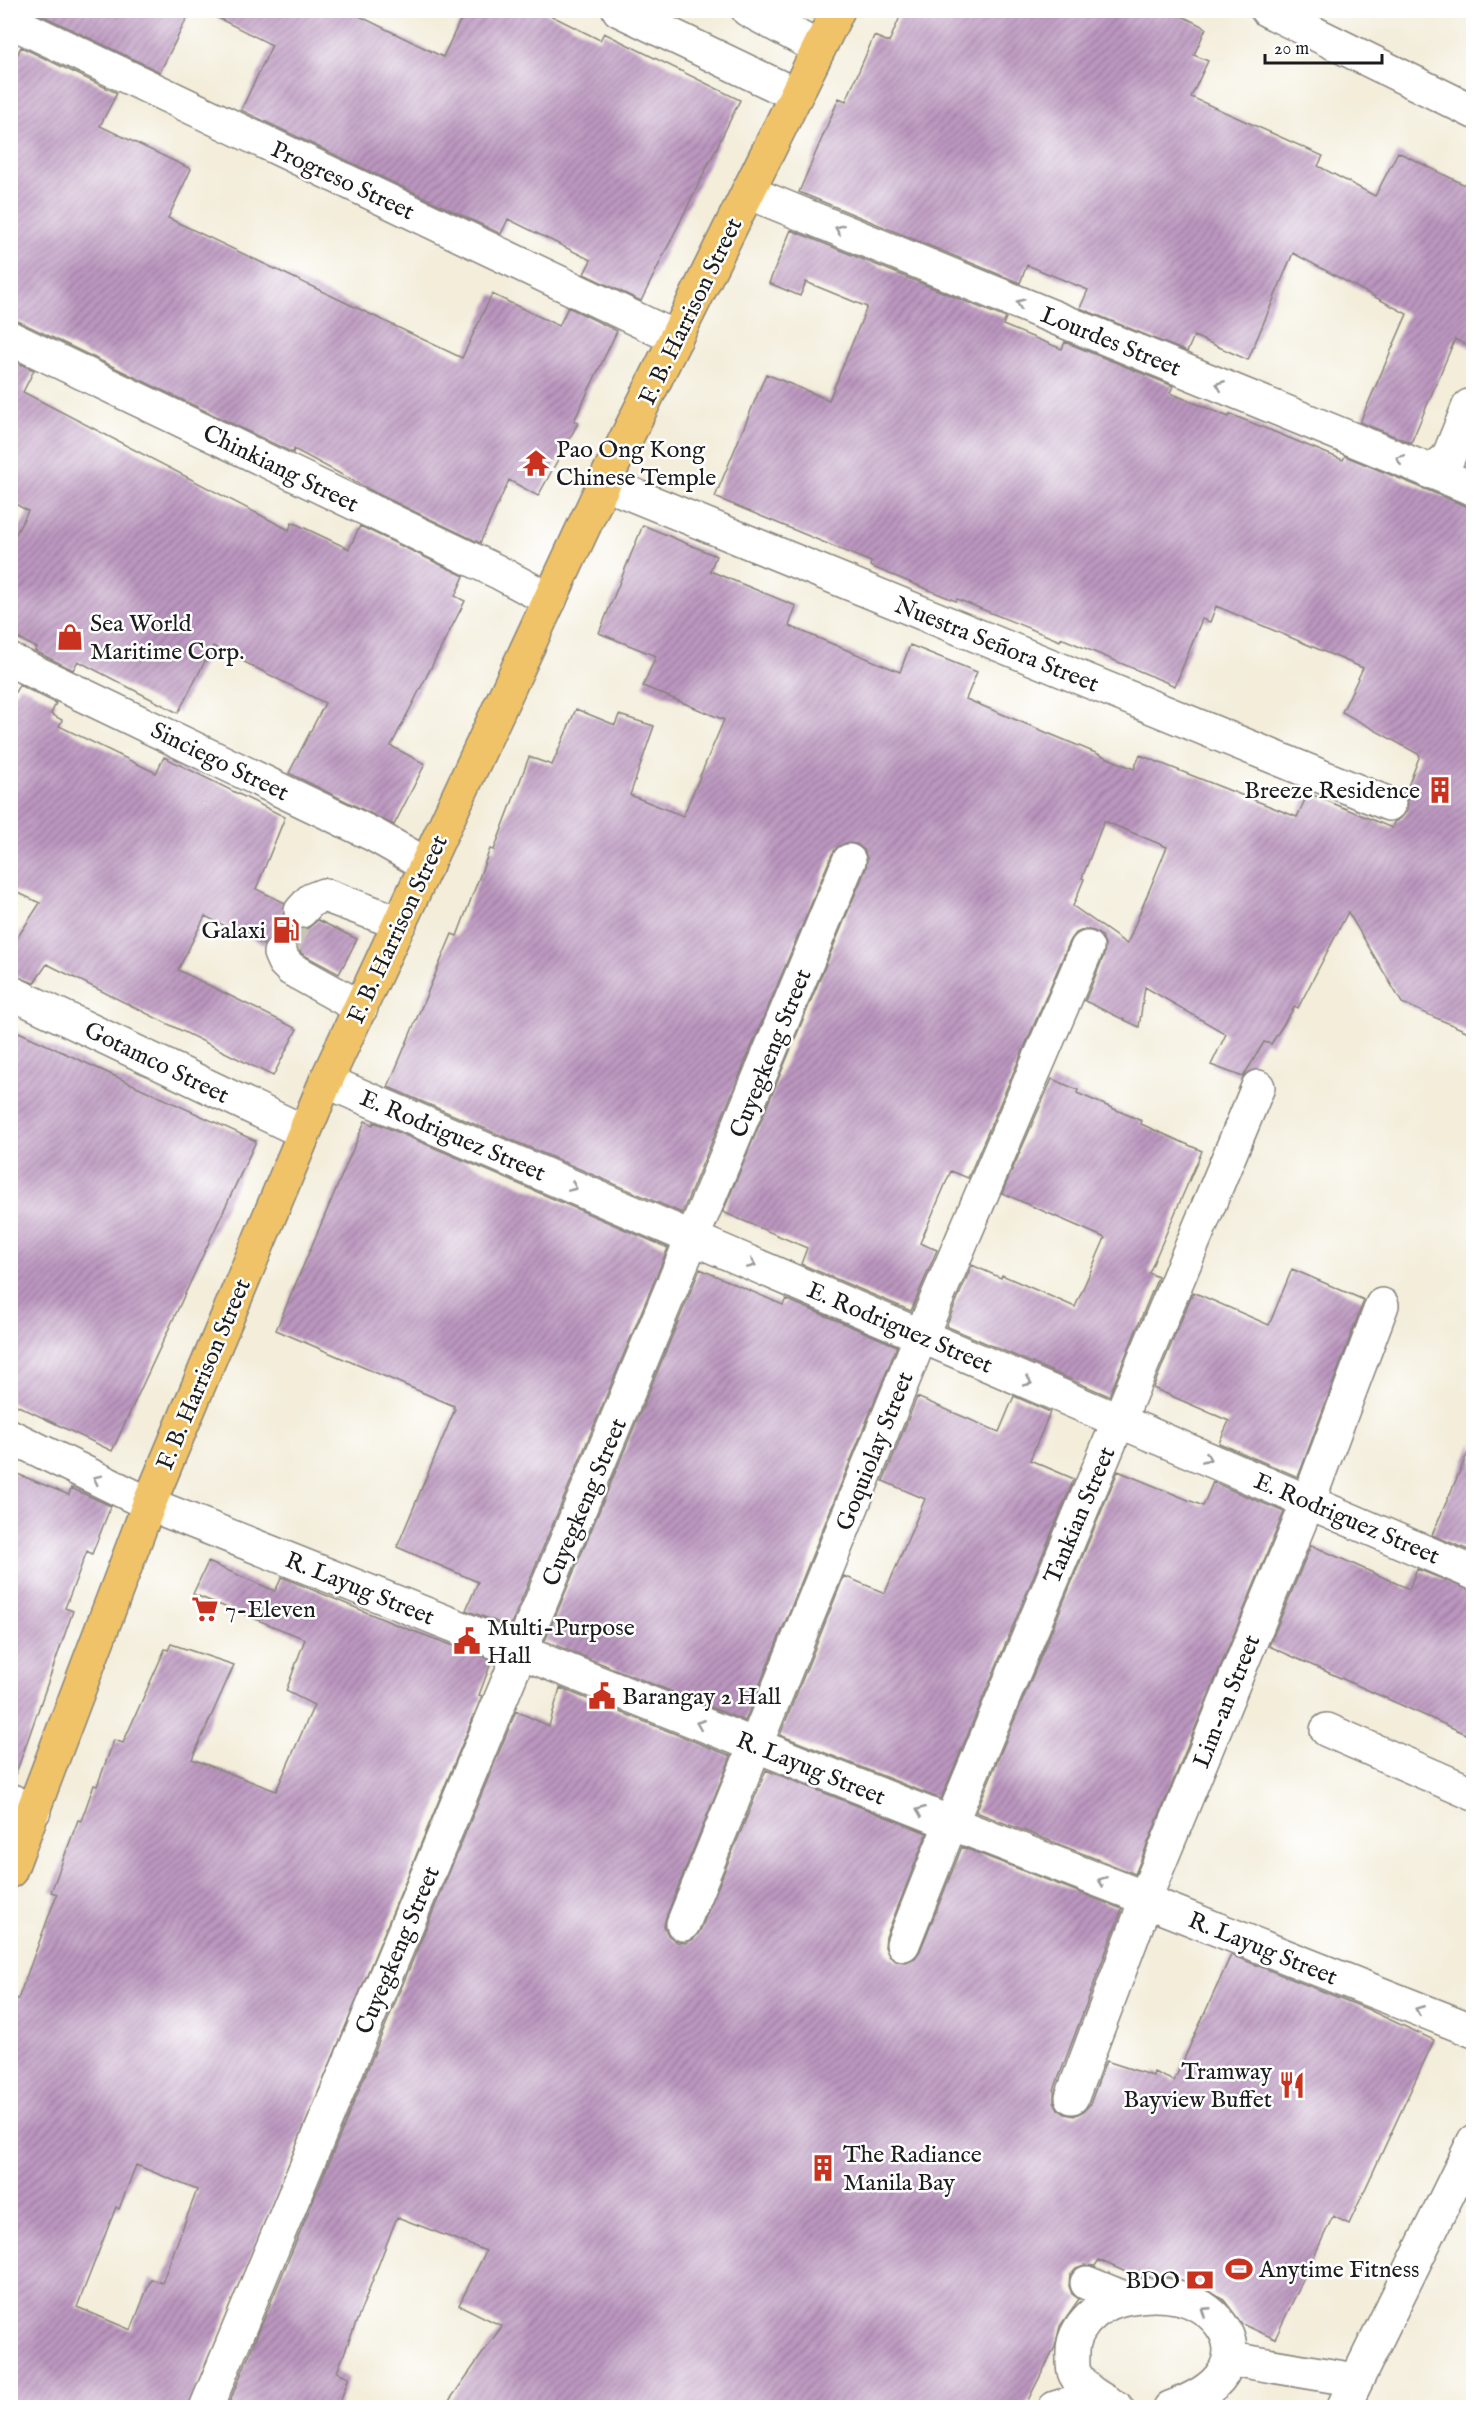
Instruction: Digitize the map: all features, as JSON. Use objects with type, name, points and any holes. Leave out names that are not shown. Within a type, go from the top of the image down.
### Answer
[{"type":"main road","name":"F. B. Harrison Street","points":[[10,1871],[22,1805],[326,1081],[604,483],[838,10]]},
{"type":"street","points":[[619,10],[796,95]]},
{"type":"street","points":[[748,10],[819,48]]},
{"type":"street","points":[[1267,10],[1473,112]]},
{"type":"street","name":"Progreso Street","points":[[10,21],[676,338]]},
{"type":"street","name":"Lourdes Street","points":[[748,192],[1473,489]]},
{"type":"street","name":"Chinkiang Street","points":[[10,338],[498,572],[550,600]]},
{"type":"street","points":[[1430,472],[1448,458],[1469,406]]},
{"type":"street","name":"Nuestra Señora Street","points":[[604,483],[1389,804]]},
{"type":"street","name":"Sinciego Street","points":[[10,660],[363,830],[427,865]]},
{"type":"street","name":"Cuyegkeng Street","points":[[206,2408],[849,861]]},
{"type":"street","points":[[301,911],[311,900],[324,895],[400,923]]},
{"type":"street","name":"Goquiolay Street","points":[[683,1924],[921,1336],[1087,948]]},
{"type":"street","points":[[280,953],[284,962],[291,969],[361,1008]]},
{"type":"street","name":"Gotamco Street","points":[[10,992],[304,1132]]},
{"type":"street","name":"E. Rodriguez Street","points":[[326,1081],[1118,1421],[1309,1500],[1473,1573]]},
{"type":"street","name":"Tankian Street","points":[[903,1944],[951,1823],[1258,1087]]},
{"type":"street","name":"Lim-an Street","points":[[1072,2097],[1145,1898],[1309,1500],[1382,1305]]},
{"type":"street","name":"R. Layug Street","points":[[10,1436],[149,1504],[754,1746],[1145,1898],[1161,1908],[1473,2031]]},
{"type":"street","points":[[1327,1730],[1473,1794]]},
{"type":"street","points":[[1230,2359],[1350,2394],[1473,2141]]},
{"type":"street","points":[[1087,2283],[1124,2298]]},
{"type":"street","points":[[1106,2402],[1074,2373],[1073,2346],[1082,2323],[1100,2308],[1124,2298],[1153,2293],[1180,2297],[1207,2310],[1224,2327],[1229,2342],[1230,2359],[1223,2374],[1209,2388],[1170,2408]]},
{"type":"street","points":[[1055,2408],[1106,2402]]},
{"type":"building","points":[[39,10],[191,10],[160,72],[37,13]]},
{"type":"building","points":[[202,10],[347,10],[443,57],[465,10],[540,10],[600,40],[604,33],[740,100],[641,301],[584,274],[591,260],[508,219],[501,234],[241,110],[272,45]]},
{"type":"building","points":[[903,10],[1170,10],[1206,28],[1194,55],[1208,61],[1191,97],[1323,156],[1318,166],[1375,196],[1398,152],[1473,189],[1473,349],[1455,339],[1411,443],[1360,422],[1407,314],[1293,253],[1248,360],[1194,336],[1187,352],[1080,308],[1088,290],[1027,265],[1020,283],[799,192],[839,98],[846,101],[874,36],[889,42]]},
{"type":"building","points":[[21,47],[117,93],[100,126],[191,169],[168,218],[462,358],[492,294],[559,326],[568,307],[617,331],[574,421],[578,423],[538,496],[509,480],[480,543],[376,493],[294,449],[293,453],[18,321],[10,320],[10,69]]},
{"type":"building","points":[[791,230],[1006,318],[1003,325],[1062,349],[1065,342],[1173,386],[1170,393],[1229,417],[1230,414],[1343,460],[1345,456],[1473,509],[1473,1034],[1402,1003],[1348,912],[1298,1008],[1295,1006],[1271,1044],[1264,1042],[1243,1077],[1211,1065],[1226,1034],[1145,987],[1139,1027],[1085,1001],[1104,955],[1105,945],[1102,936],[1094,931],[1085,929],[1076,933],[1070,941],[968,1178],[951,1171],[920,1243],[937,1250],[911,1311],[801,1264],[807,1248],[723,1212],[866,868],[867,858],[864,850],[857,844],[846,843],[837,847],[832,854],[682,1213],[388,1087],[452,934],[457,936],[490,849],[494,850],[529,757],[552,765],[576,709],[615,725],[619,715],[654,726],[630,795],[683,816],[724,720],[643,686],[656,656],[599,633],[643,525],[716,556],[710,571],[796,606],[789,626],[900,672],[910,645],[977,672],[966,699],[1134,769],[1140,755],[1297,817],[1308,793],[1392,828],[1394,822],[1407,811],[1408,802],[1405,794],[1420,755],[1342,712],[1363,668],[1216,606],[1210,622],[1202,619],[1175,686],[1061,638],[1060,641],[870,566],[871,562],[715,497],[766,374],[829,400],[867,307],[806,282],[800,296],[769,283]],"holes":[[[1104,821],[1167,847],[1127,944],[1073,906]]]},
{"type":"building","points":[[10,359],[34,370],[23,392],[289,530],[292,522],[349,549],[360,526],[464,576],[455,596],[465,601],[391,746],[425,764],[394,825],[289,773],[325,703],[213,646],[178,713],[78,661],[73,670],[35,651],[37,648],[10,634],[10,545],[28,511],[10,501]]},
{"type":"building","points":[[19,685],[56,703],[51,714],[62,720],[59,726],[156,773],[164,757],[285,817],[256,889],[285,903],[283,917],[289,925],[296,929],[307,929],[318,920],[357,939],[339,974],[302,954],[291,938],[283,934],[273,936],[264,945],[205,916],[178,970],[297,1029],[273,1076],[47,964],[34,983],[10,974],[10,949],[40,903],[10,889],[10,702]]},
{"type":"building","points":[[10,1028],[256,1141],[112,1451],[10,1402]]},
{"type":"building","points":[[1052,1079],[1078,1090],[1077,1093],[1142,1121],[1141,1124],[1202,1151],[1149,1273],[1158,1277],[1109,1396],[946,1326],[972,1265],[1001,1278],[1002,1275],[1075,1307],[1105,1238],[1002,1193]]},
{"type":"building","points":[[365,1121],[373,1125],[374,1122],[668,1248],[510,1627],[466,1610],[478,1582],[397,1547],[455,1409],[454,1406],[276,1330]]},
{"type":"building","points":[[700,1269],[783,1305],[786,1299],[897,1346],[745,1721],[545,1641]]},
{"type":"building","points":[[1292,1269],[1364,1300],[1298,1477],[1219,1443],[1229,1421],[1153,1388],[1193,1292],[1269,1325]]},
{"type":"building","points":[[1014,1396],[1050,1412],[1030,1460],[1074,1479],[941,1799],[780,1735],[844,1576],[885,1593],[925,1499],[883,1481],[917,1397],[999,1432]]},
{"type":"building","points":[[1473,1441],[1473,1552],[1432,1535]]},
{"type":"building","points":[[10,1471],[69,1495],[71,1488],[111,1506],[92,1554],[87,1551],[65,1608],[73,1611],[14,1779],[10,1778]]},
{"type":"building","points":[[1118,1471],[1203,1506],[1213,1482],[1284,1512],[1135,1874],[976,1812]]},
{"type":"building","points":[[1311,1545],[1409,1589],[1417,1569],[1473,1591],[1473,1737],[1269,1646]]},
{"type":"building","points":[[208,1562],[275,1591],[282,1577],[397,1625],[492,1660],[479,1695],[482,1696],[188,2408],[10,2408],[10,1997],[18,1999],[57,1894],[51,1892],[78,1820],[81,1821],[94,1785],[97,1786],[114,1740],[123,1743],[165,1649],[168,1650],[171,1644],[234,1665],[192,1759],[276,1791],[314,1705],[286,1691],[305,1639],[193,1594]],"holes":[[[136,2165],[197,2190],[162,2283],[151,2279],[131,2330],[77,2307],[116,2207],[119,2209]]]},
{"type":"building","points":[[560,1688],[731,1756],[666,1917],[664,1926],[668,1935],[677,1942],[685,1943],[694,1939],[700,1931],[766,1770],[927,1833],[886,1937],[885,1947],[889,1956],[896,1961],[906,1962],[915,1958],[920,1951],[962,1847],[1122,1909],[1054,2090],[1054,2101],[1058,2109],[1065,2114],[1074,2116],[1084,2111],[1090,2104],[1106,2061],[1153,2076],[1154,2072],[1174,2081],[1231,1955],[1367,2009],[1434,2040],[1349,2224],[1333,2216],[1275,2339],[1242,2324],[1224,2300],[1198,2284],[1168,2277],[1137,2277],[1099,2260],[1095,2266],[1084,2265],[1076,2268],[1070,2275],[1069,2286],[1072,2294],[1079,2299],[1060,2326],[1055,2347],[1024,2408],[444,2408],[502,2326],[459,2305],[486,2251],[397,2217],[337,2372],[349,2377],[338,2408],[227,2408],[516,1711],[549,1726]]},
{"type":"tunnel","points":[[280,953],[301,911]]},
{"type":"place","name":"Pao Ong Kong Chinese Temple","points":[[536,463]]},
{"type":"place","name":"Sea World Maritime Corp.","points":[[70,637]]},
{"type":"place","name":"Breeze Residence","points":[[1440,790]]},
{"type":"place","name":"Galaxi","points":[[286,930]]},
{"type":"place","name":"7-Eleven","points":[[205,1609]]},
{"type":"place","name":"Multi-Purpose Hall","points":[[467,1641]]},
{"type":"place","name":"Barangay 2 Hall","points":[[602,1696]]},
{"type":"place","name":"Tramway Bayview Buffet","points":[[1292,2085]]},
{"type":"place","name":"The Radiance Manila Bay","points":[[823,2168]]},
{"type":"place","name":"Anytime Fitness","points":[[1239,2269]]},
{"type":"place","name":"BDO","points":[[1200,2280]]}]
